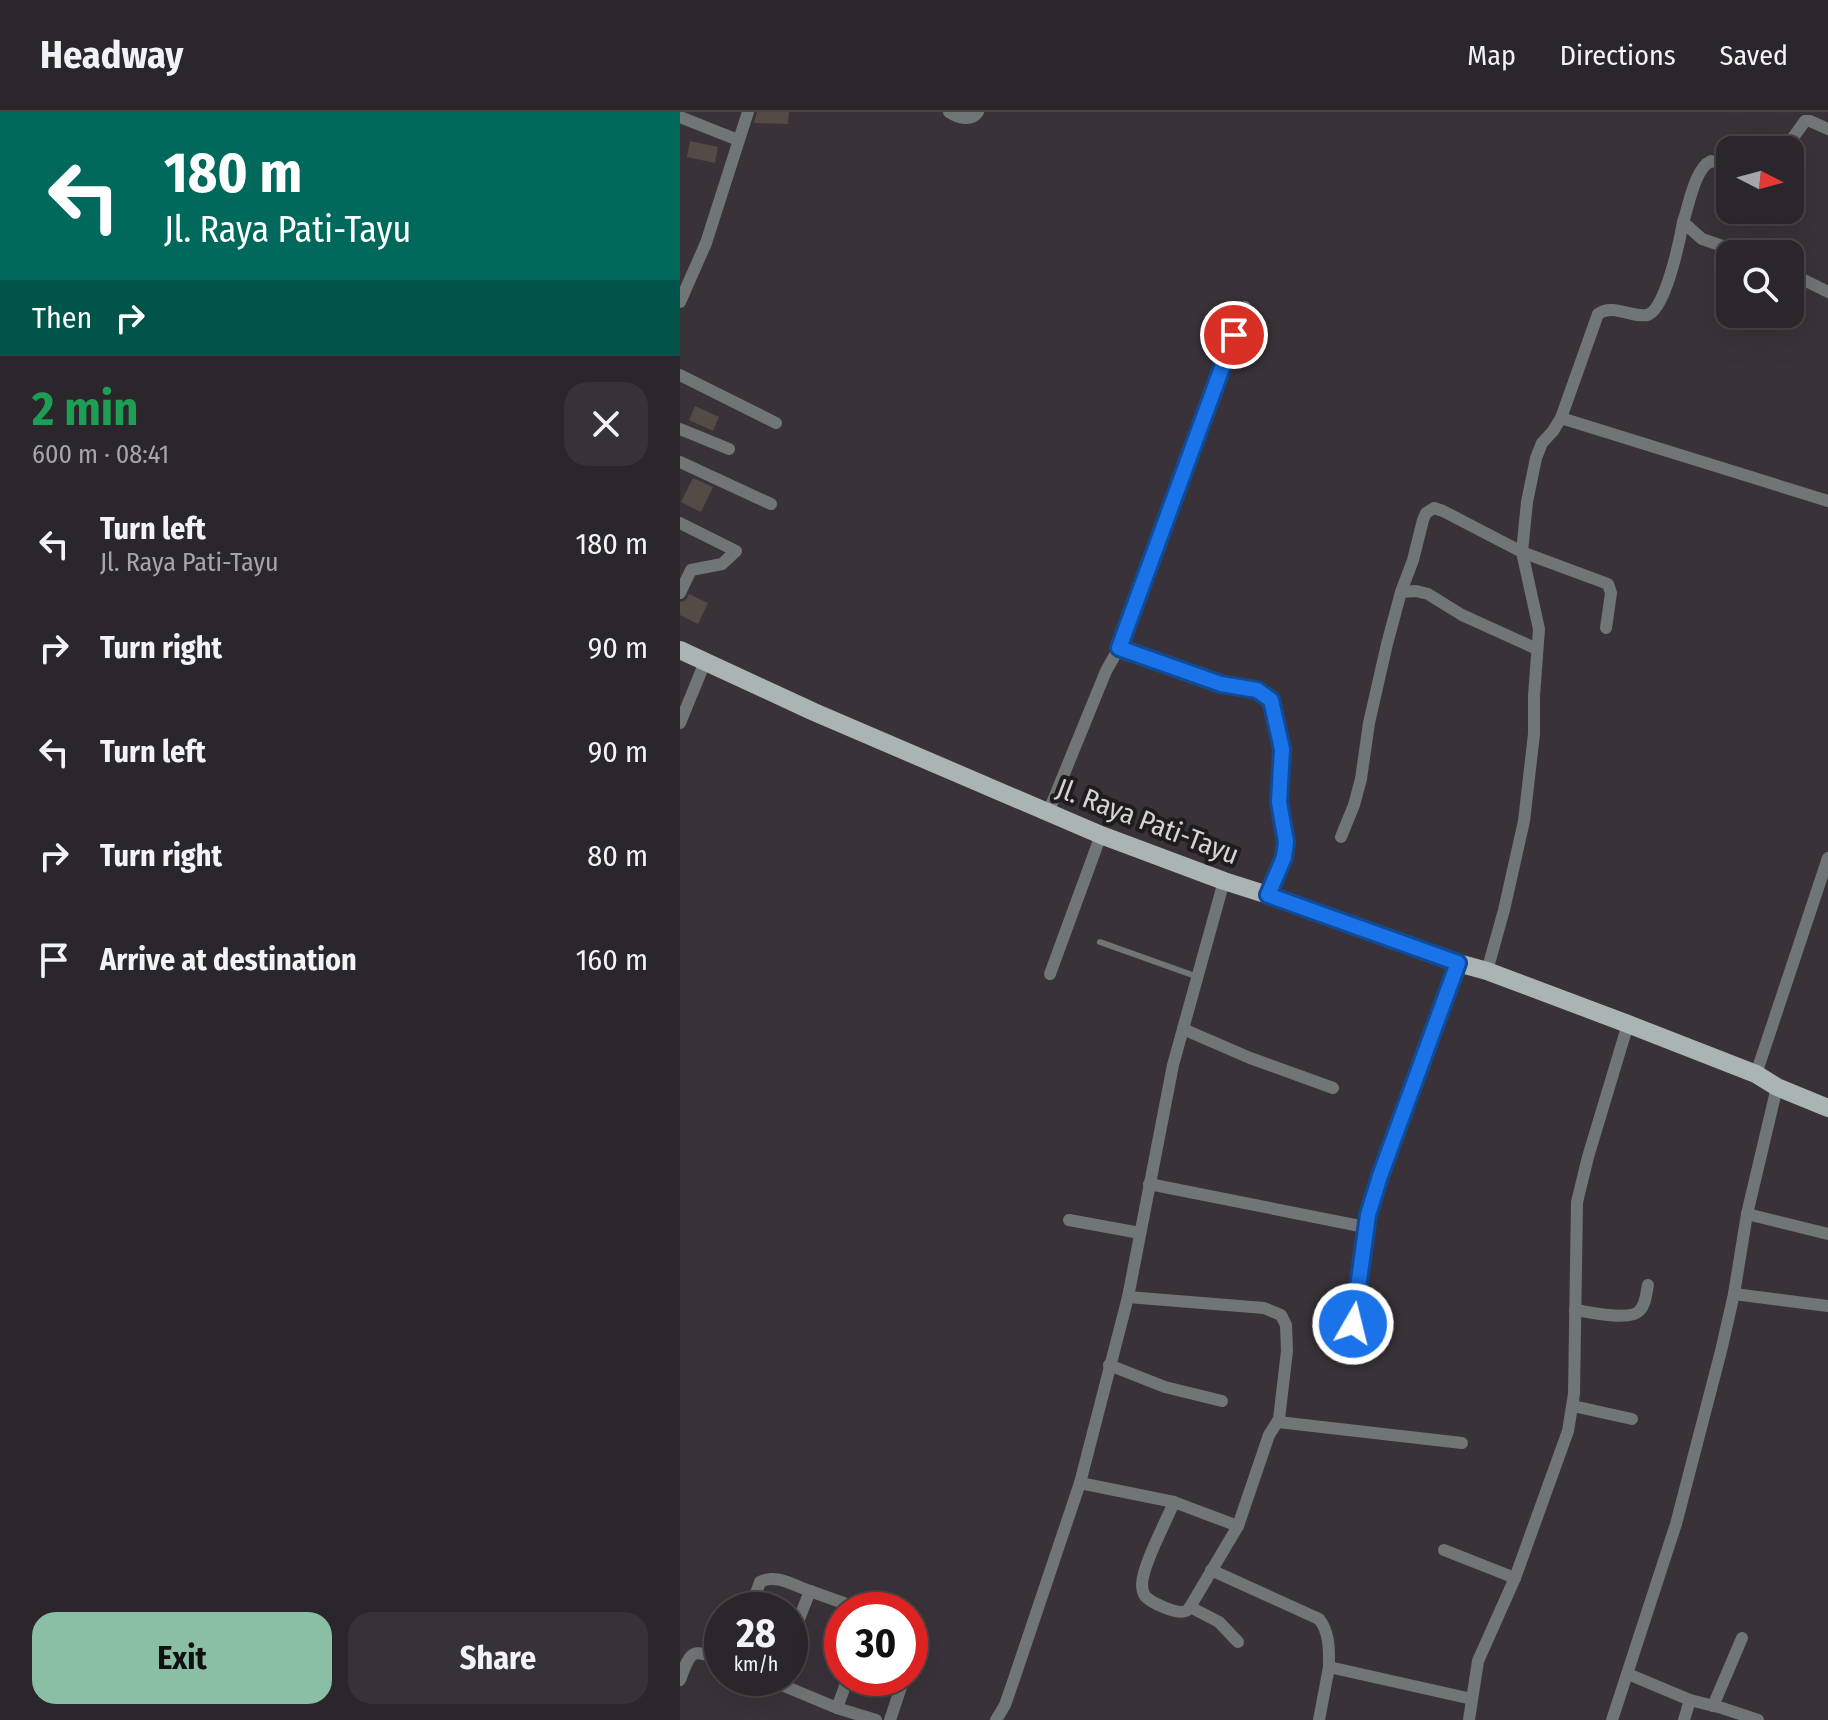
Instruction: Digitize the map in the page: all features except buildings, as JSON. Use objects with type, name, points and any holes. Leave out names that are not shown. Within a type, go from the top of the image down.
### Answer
[{"type":"main road","name":"Jl. Raya Pati-Tayu","points":[[680,650],[828,718],[1101,835],[1224,881],[1487,971],[1756,1074],[1777,1087],[1828,1108]]},
{"type":"street","points":[[680,302],[706,243],[748,112]]},
{"type":"street","points":[[949,112],[965,118],[973,117],[978,112]]},
{"type":"street","points":[[680,117],[738,140]]},
{"type":"street","points":[[1793,136],[1805,121],[1828,129]]},
{"type":"street","points":[[1487,971],[1524,821],[1534,734],[1539,629],[1522,552],[1527,502],[1536,458],[1542,443],[1561,418],[1598,314],[1608,309],[1647,315],[1656,310],[1678,249],[1683,222],[1701,168],[1711,161],[1716,162]]},
{"type":"street","points":[[1683,222],[1702,239],[1716,244]]},
{"type":"street","points":[[1804,280],[1828,292]]},
{"type":"street","points":[[1048,813],[1106,671],[1119,648],[1245,307]]},
{"type":"street","points":[[680,375],[776,423]]},
{"type":"street","points":[[1561,418],[1828,501]]},
{"type":"street","points":[[680,429],[729,449]]},
{"type":"street","points":[[680,462],[771,504]]},
{"type":"street","points":[[1341,837],[1361,779],[1369,723],[1401,592],[1426,513],[1434,508],[1522,552],[1608,584],[1611,589],[1606,628]]},
{"type":"street","points":[[680,523],[736,551],[722,564],[691,570],[680,593]]},
{"type":"street","points":[[1401,592],[1428,594],[1462,615],[1537,649]]},
{"type":"street","points":[[1119,648],[1221,684],[1257,690],[1271,700],[1282,749],[1279,802],[1286,842],[1284,857],[1268,895]]},
{"type":"street","points":[[680,723],[705,662]]},
{"type":"street","points":[[1050,974],[1101,835]]},
{"type":"street","points":[[1756,1074],[1828,858]]},
{"type":"street","points":[[996,1720],[1005,1705],[1080,1483],[1128,1297],[1173,1065],[1224,881]]},
{"type":"street","points":[[1353,1324],[1365,1227],[1380,1176],[1458,963]]},
{"type":"street","points":[[1469,1720],[1478,1661],[1515,1578],[1568,1431],[1573,1406],[1577,1202],[1628,1024]]},
{"type":"street","points":[[1183,1029],[1250,1058],[1333,1088]]},
{"type":"street","points":[[1612,1720],[1676,1524],[1721,1351],[1747,1214],[1777,1087]]},
{"type":"street","points":[[1149,1184],[1365,1227]]},
{"type":"street","points":[[1747,1214],[1828,1234]]},
{"type":"street","points":[[1069,1220],[1140,1233]]},
{"type":"street","points":[[1575,1310],[1632,1316],[1640,1311],[1648,1285]]},
{"type":"street","points":[[1734,1294],[1828,1306]]},
{"type":"street","points":[[1128,1297],[1264,1308],[1281,1315],[1286,1325],[1287,1351],[1278,1422],[1269,1435],[1238,1526],[1186,1611],[1175,1611],[1147,1598],[1142,1583],[1174,1502]]},
{"type":"street","points":[[1109,1365],[1165,1387],[1222,1401]]},
{"type":"street","points":[[1573,1406],[1632,1419]]},
{"type":"street","points":[[1278,1422],[1462,1443]]},
{"type":"street","points":[[1080,1483],[1174,1502],[1238,1526]]},
{"type":"street","points":[[1444,1550],[1515,1578]]},
{"type":"street","points":[[1211,1570],[1319,1619],[1326,1627],[1329,1667],[1319,1720]]},
{"type":"street","points":[[756,1592],[760,1582],[774,1578],[824,1596]]},
{"type":"street","points":[[808,1596],[810,1591]]},
{"type":"street","points":[[1190,1607],[1219,1622],[1238,1642]]},
{"type":"street","points":[[1713,1706],[1742,1638]]},
{"type":"street","points":[[680,1680],[687,1660],[693,1654],[704,1653]]},
{"type":"street","points":[[1329,1667],[1472,1699]]},
{"type":"street","points":[[1628,1674],[1690,1700],[1758,1720]]},
{"type":"street","points":[[808,1695],[876,1720]]},
{"type":"street","points":[[837,1708],[841,1696]]},
{"type":"street","points":[[890,1720],[898,1696]]},
{"type":"street","points":[[1684,1720],[1690,1700]]},
{"type":"lane","points":[[1100,942],[1198,977]]},
{"type":"route","points":[[1234,335],[1119,648],[1221,684],[1257,690],[1271,700],[1282,749],[1278,790],[1286,842],[1284,857],[1268,895],[1458,963],[1368,1215],[1353,1324]]}]
